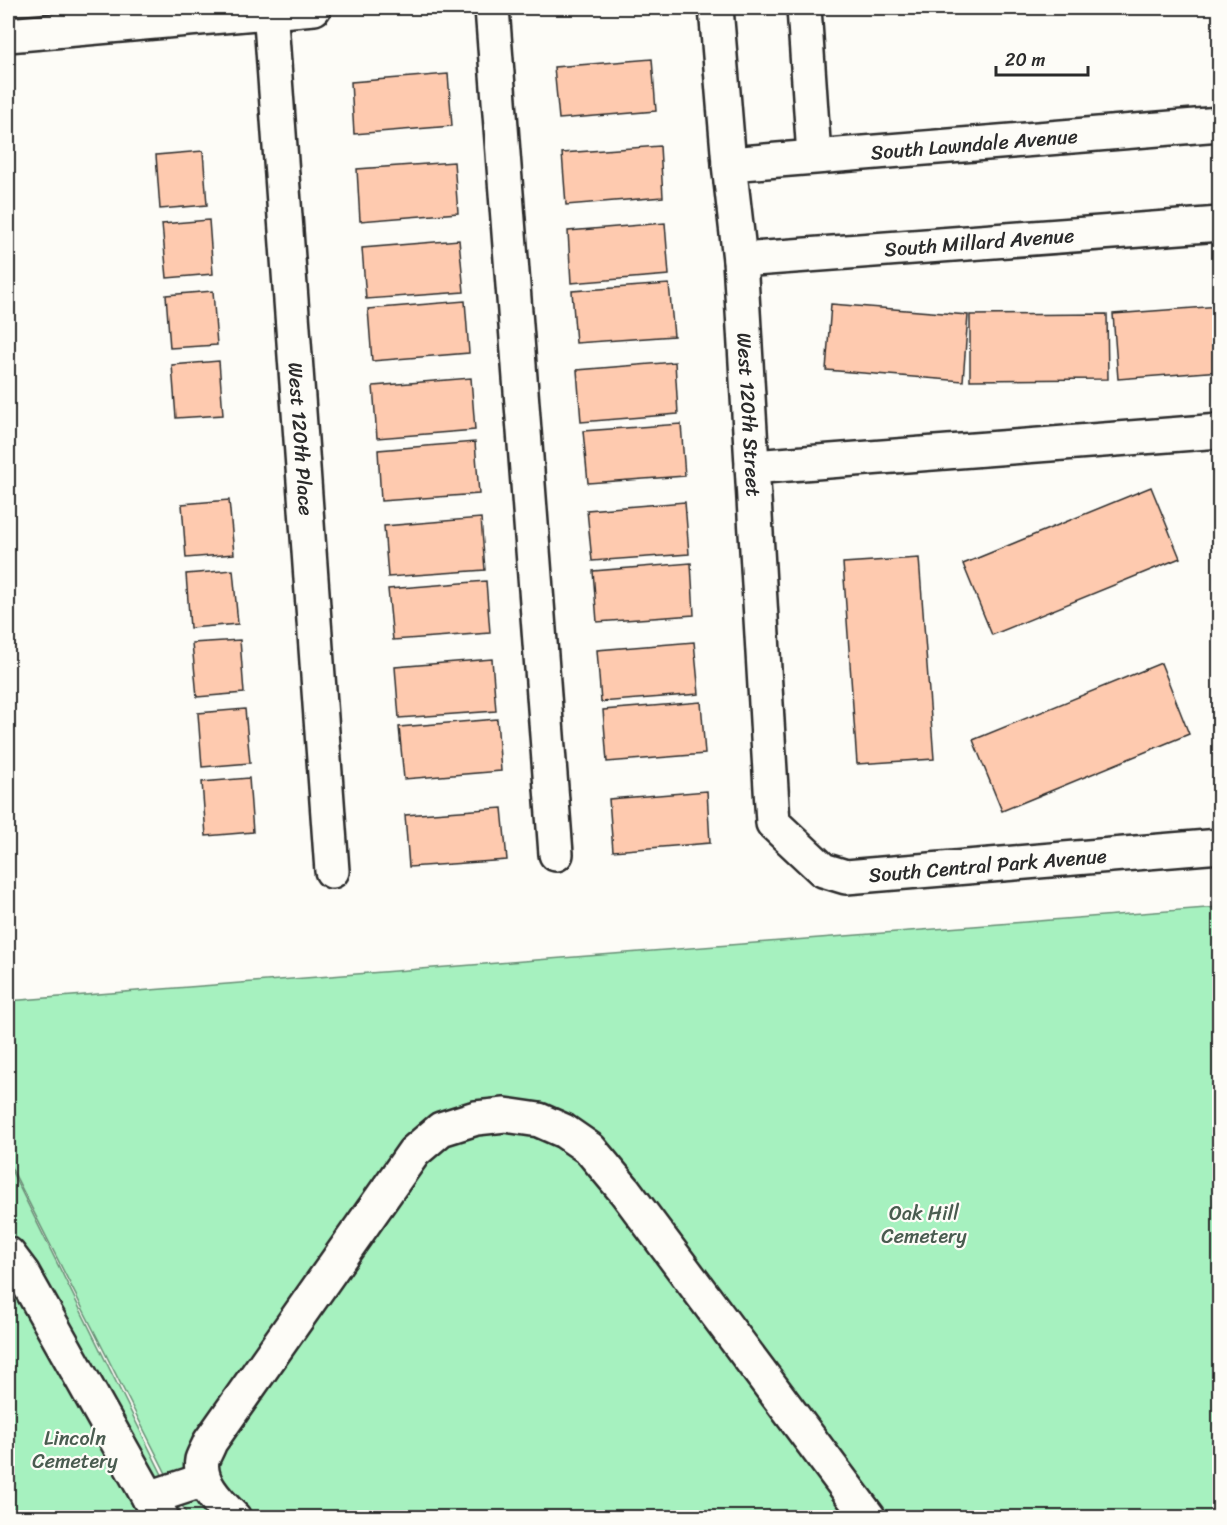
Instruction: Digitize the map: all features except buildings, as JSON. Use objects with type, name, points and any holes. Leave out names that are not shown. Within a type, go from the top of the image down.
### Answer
[{"type":"street","points":[[8,35],[270,9],[315,8]]},
{"type":"street","points":[[492,8],[556,854]]},
{"type":"street","name":"West 120th Street","points":[[716,8],[729,164],[740,260],[773,823]]},
{"type":"street","points":[[804,8],[814,156]]},
{"type":"street","name":"West 120th Place","points":[[270,9],[332,871]]},
{"type":"street","name":"South Lawndale Avenue","points":[[729,164],[1220,124]]},
{"type":"street","name":"South Millard Avenue","points":[[740,260],[1220,224]]},
{"type":"street","points":[[752,467],[1220,431]]},
{"type":"street","name":"South Central Park Avenue","points":[[773,823],[823,870],[846,878],[1220,846]]},
{"type":"street","points":[[234,1518],[212,1494],[204,1480],[202,1461],[210,1442],[414,1152],[441,1129],[476,1118],[505,1114],[539,1120],[564,1131],[590,1149],[625,1191],[869,1518]]},
{"type":"street","points":[[8,1254],[23,1274],[155,1508],[204,1480]]},
{"type":"green space","name":"Oak Hill Cemetery","points":[[1219,907],[1219,1517],[188,1517],[8,1161],[8,1001]]},
{"type":"green space","name":"Lincoln Cemetery","points":[[8,1164],[183,1517],[8,1517]]}]
